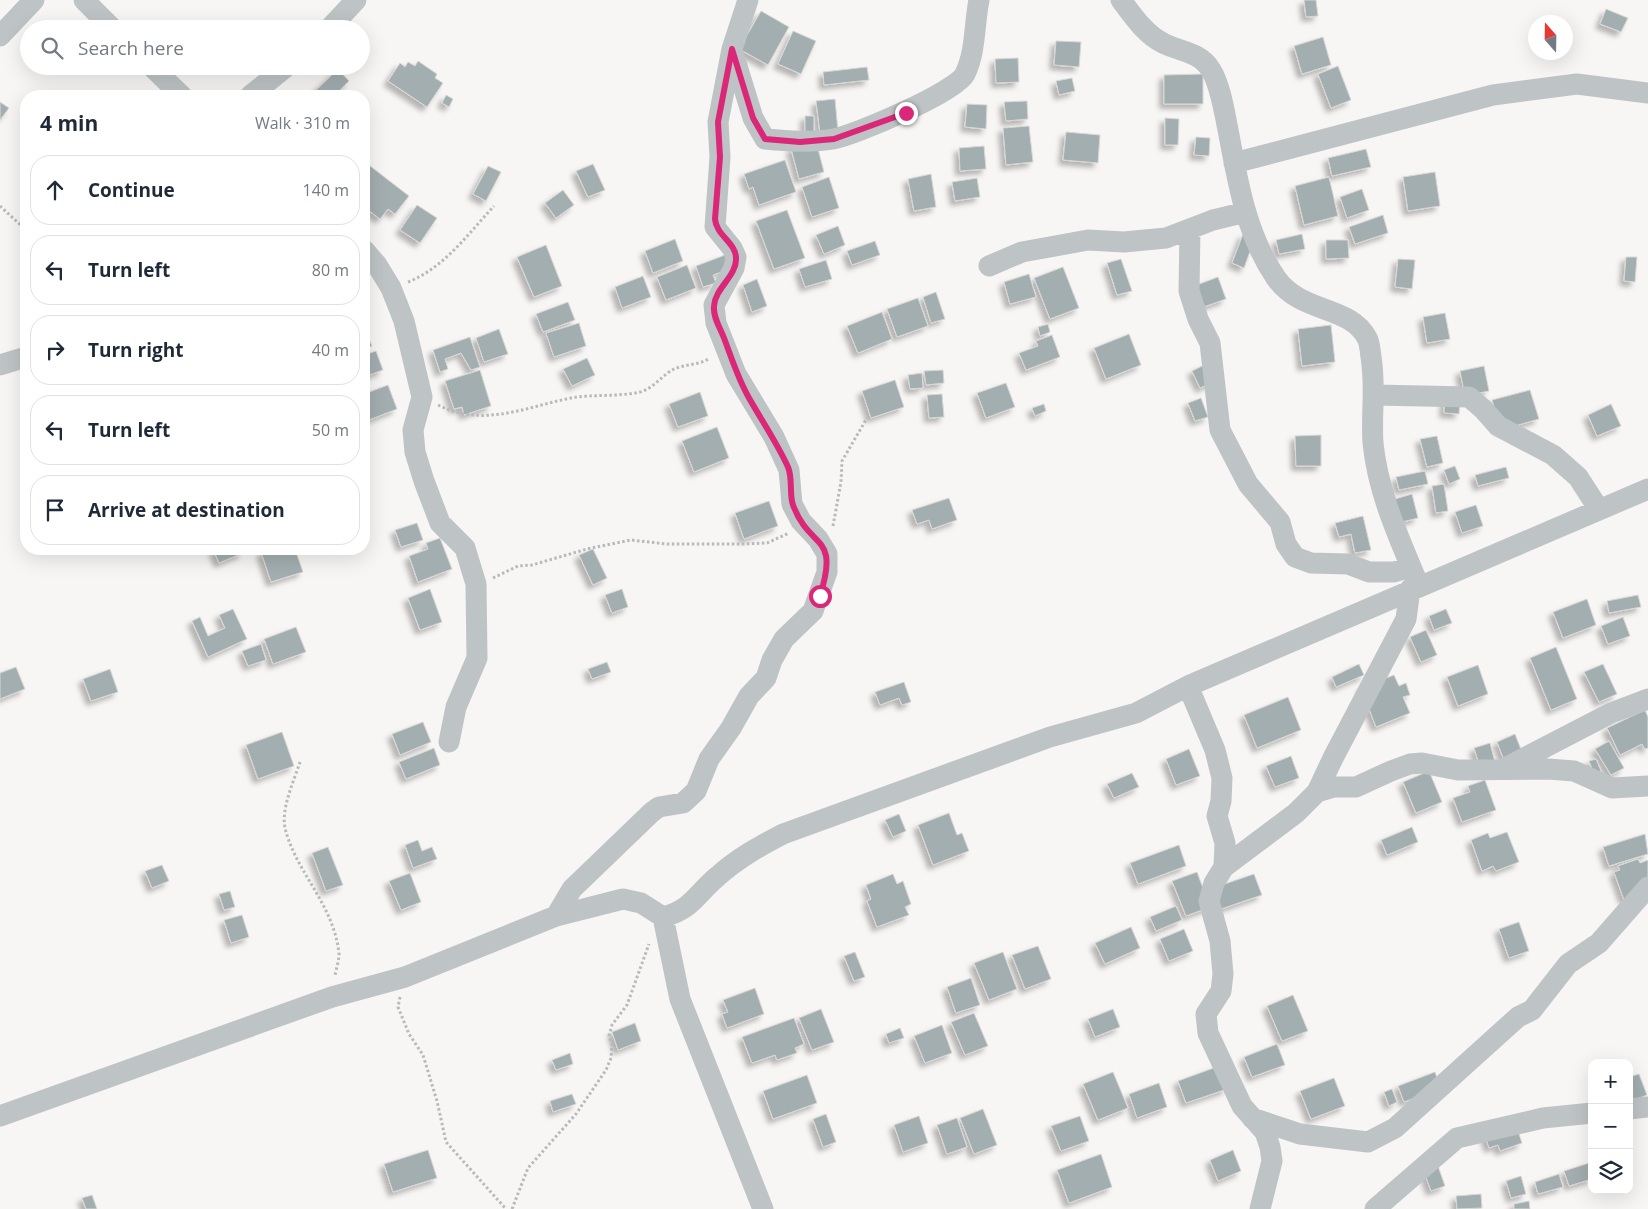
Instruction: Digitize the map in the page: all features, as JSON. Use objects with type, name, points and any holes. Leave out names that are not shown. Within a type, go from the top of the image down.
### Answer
[{"type":"street","points":[[0,36],[34,0]]},
{"type":"street","points":[[84,0],[105,20]]},
{"type":"street","points":[[337,20],[356,0]]},
{"type":"street","points":[[556,916],[572,889],[652,812],[659,807],[683,803],[696,791],[709,759],[731,728],[749,696],[766,678],[772,660],[784,639],[813,611],[827,572],[827,554],[818,539],[803,523],[792,504],[789,470],[774,437],[736,374],[723,336],[716,323],[714,305],[734,268],[736,257],[732,248],[716,227],[720,157],[718,122],[732,49],[748,0]]},
{"type":"street","points":[[732,49],[753,118],[765,139],[800,142],[834,139],[906,113],[964,77],[972,55],[979,0]]},
{"type":"street","points":[[1121,0],[1146,31],[1164,43],[1189,51],[1201,59],[1211,70],[1223,107],[1246,212],[1258,246],[1275,277],[1289,294],[1318,308],[1350,318],[1367,338],[1375,381],[1373,443],[1383,498],[1413,581],[1406,619],[1317,792],[1296,813],[1224,867],[1214,884],[1209,901],[1220,941],[1223,974],[1221,991],[1206,1014],[1208,1033],[1242,1106],[1265,1132],[1272,1162],[1262,1200],[1246,1209]]},
{"type":"street","points":[[161,75],[176,90]]},
{"type":"street","points":[[257,90],[276,75]]},
{"type":"street","points":[[1234,162],[1493,95],[1578,84],[1648,93]]},
{"type":"street","points":[[989,266],[1022,252],[1088,240],[1124,242],[1166,238],[1212,220],[1246,212]]},
{"type":"street","points":[[1190,229],[1189,291],[1198,318],[1210,343],[1220,430],[1248,484],[1269,506],[1280,522],[1286,544],[1295,557],[1310,563],[1348,564],[1369,572],[1394,572],[1413,581]]},
{"type":"street","points":[[370,256],[378,265],[391,288],[404,321],[422,397],[413,430],[415,452],[440,523],[465,548],[475,579],[477,658],[456,707],[448,742]]},
{"type":"street","points":[[0,366],[20,359]]},
{"type":"street","points":[[1374,395],[1469,398],[1483,409],[1498,426],[1553,455],[1578,477],[1598,508]]},
{"type":"street","points":[[0,1116],[332,997],[405,977],[556,916],[623,899],[641,903],[657,913],[679,913],[691,905],[723,872],[749,852],[784,834],[1050,737],[1136,713],[1188,686],[1413,581],[1648,489]]},
{"type":"street","points":[[1188,686],[1215,750],[1222,778],[1221,801],[1217,816],[1225,843],[1224,867]]},
{"type":"street","points":[[1504,769],[1610,713],[1648,699]]},
{"type":"street","points":[[1317,792],[1334,787],[1356,787],[1410,764],[1458,770],[1574,771],[1612,788],[1648,786]]},
{"type":"street","points":[[1252,1118],[1300,1134],[1368,1142],[1395,1128],[1460,1067],[1518,1017],[1532,1010],[1568,964],[1599,943],[1648,887]]},
{"type":"street","points":[[657,913],[680,999],[763,1209]]},
{"type":"street","points":[[1633,1109],[1648,1107]]},
{"type":"street","points":[[1375,1209],[1457,1138],[1543,1118],[1588,1113]]},
{"type":"path","points":[[0,206],[20,224]]},
{"type":"path","points":[[391,288],[426,275],[450,254],[494,206]]},
{"type":"path","points":[[422,397],[449,411],[498,416],[572,398],[641,392],[672,370],[709,359],[719,347],[723,336]]},
{"type":"path","points":[[827,554],[836,514],[842,461],[867,418]]},
{"type":"path","points":[[475,579],[494,578],[518,566],[532,565],[587,549],[631,540],[667,544],[767,542],[785,536],[803,523]]},
{"type":"path","points":[[300,762],[286,811],[285,827],[295,854],[328,911],[339,955],[332,997]]},
{"type":"path","points":[[512,1209],[528,1168],[576,1114],[606,1070],[611,1058],[612,1044],[609,1036],[612,1025],[627,1005],[657,913]]},
{"type":"path","points":[[405,977],[398,1008],[408,1034],[423,1055],[437,1101],[446,1142],[506,1209]]},
{"type":"building","points":[[1304,0],[1316,0],[1318,16],[1306,17]]},
{"type":"building","points":[[1606,9],[1628,18],[1621,32],[1600,24]]},
{"type":"building","points":[[761,11],[789,27],[768,65],[739,49]]},
{"type":"building","points":[[793,31],[816,41],[801,74],[778,64]]},
{"type":"building","points":[[1323,37],[1331,65],[1302,74],[1294,46]]},
{"type":"building","points":[[1056,41],[1081,42],[1079,67],[1054,65]]},
{"type":"building","points":[[1018,58],[1019,82],[996,83],[995,59]]},
{"type":"building","points":[[418,61],[437,74],[435,78],[443,83],[427,107],[388,81],[400,63],[405,67],[408,62],[415,66]]},
{"type":"building","points":[[1338,66],[1351,100],[1331,108],[1318,74]]},
{"type":"building","points":[[867,67],[869,80],[824,85],[823,72]]},
{"type":"building","points":[[1203,74],[1203,104],[1164,104],[1164,75]]},
{"type":"building","points":[[332,75],[344,75],[349,81],[340,90],[316,90]]},
{"type":"building","points":[[1072,78],[1075,91],[1059,95],[1056,81]]},
{"type":"building","points":[[446,95],[453,99],[449,107],[442,103]]},
{"type":"building","points":[[835,99],[838,131],[820,133],[816,101]]},
{"type":"building","points":[[1027,101],[1028,119],[1006,121],[1004,102]]},
{"type":"building","points":[[0,102],[9,108],[0,120]]},
{"type":"building","points":[[967,104],[987,105],[986,129],[965,127]]},
{"type":"building","points":[[805,116],[814,116],[814,136],[805,136]]},
{"type":"building","points":[[1165,118],[1179,119],[1178,145],[1165,145]]},
{"type":"building","points":[[1029,126],[1033,162],[1006,165],[1003,128]]},
{"type":"building","points":[[1066,132],[1100,135],[1098,163],[1063,160]]},
{"type":"building","points":[[1196,137],[1210,138],[1209,156],[1194,155]]},
{"type":"building","points":[[816,141],[824,172],[799,179],[791,148]]},
{"type":"building","points":[[984,146],[986,169],[960,171],[959,148]]},
{"type":"building","points":[[1366,149],[1371,167],[1332,176],[1328,158]]},
{"type":"building","points":[[785,160],[796,192],[759,205],[753,187],[749,189],[744,174]]},
{"type":"building","points":[[593,164],[605,190],[588,197],[576,171]]},
{"type":"building","points":[[370,166],[409,196],[395,214],[388,209],[380,219],[370,212]]},
{"type":"building","points":[[488,166],[501,172],[486,201],[473,194]]},
{"type":"building","points":[[1435,172],[1440,206],[1408,211],[1403,177]]},
{"type":"building","points":[[931,174],[936,207],[914,211],[908,179]]},
{"type":"building","points":[[829,177],[839,208],[812,217],[802,187]]},
{"type":"building","points":[[1329,177],[1338,216],[1304,225],[1295,186]]},
{"type":"building","points":[[977,178],[980,197],[955,201],[952,182]]},
{"type":"building","points":[[1362,189],[1369,210],[1347,218],[1340,197]]},
{"type":"building","points":[[563,190],[574,205],[556,218],[545,203]]},
{"type":"building","points":[[417,205],[437,218],[420,243],[400,230]]},
{"type":"building","points":[[787,210],[805,258],[774,269],[756,221]]},
{"type":"building","points":[[1383,215],[1388,233],[1355,244],[1349,227]]},
{"type":"building","points":[[838,226],[845,245],[824,254],[816,235]]},
{"type":"building","points":[[1243,234],[1255,238],[1244,268],[1232,263]]},
{"type":"building","points":[[1302,234],[1305,249],[1279,254],[1276,240]]},
{"type":"building","points":[[675,239],[683,261],[653,273],[645,251]]},
{"type":"building","points":[[1326,240],[1348,240],[1349,258],[1326,259]]},
{"type":"building","points":[[875,241],[880,255],[852,265],[847,251]]},
{"type":"building","points":[[546,245],[562,286],[534,297],[517,257]]},
{"type":"building","points":[[725,255],[730,269],[713,275],[716,283],[703,287],[696,266]]},
{"type":"building","points":[[1626,257],[1637,257],[1635,282],[1624,281]]},
{"type":"building","points":[[1121,259],[1132,291],[1117,295],[1107,263]]},
{"type":"building","points":[[1398,259],[1415,260],[1412,289],[1395,287]]},
{"type":"building","points":[[826,260],[832,279],[805,287],[799,269]]},
{"type":"building","points":[[687,265],[696,288],[666,300],[657,277]]},
{"type":"building","points":[[1063,267],[1079,308],[1050,319],[1034,278]]},
{"type":"building","points":[[1029,274],[1036,297],[1010,304],[1004,282]]},
{"type":"building","points":[[643,276],[651,297],[622,308],[615,287]]},
{"type":"building","points":[[1218,277],[1226,299],[1201,308],[1194,286]]},
{"type":"building","points":[[757,279],[767,306],[752,312],[743,285]]},
{"type":"building","points":[[936,292],[945,319],[931,323],[923,297]]},
{"type":"building","points":[[918,298],[928,326],[897,337],[887,309]]},
{"type":"building","points":[[568,302],[575,320],[543,332],[536,314]]},
{"type":"building","points":[[882,312],[892,339],[858,353],[847,326]]},
{"type":"building","points":[[1445,313],[1450,339],[1427,343],[1423,317]]},
{"type":"building","points":[[579,323],[586,346],[554,357],[546,333]]},
{"type":"building","points":[[1048,324],[1050,332],[1040,336],[1038,327]]},
{"type":"building","points":[[1331,325],[1335,362],[1302,366],[1298,329]]},
{"type":"building","points":[[499,329],[508,354],[484,362],[476,338]]},
{"type":"building","points":[[1129,334],[1141,365],[1106,379],[1094,348]]},
{"type":"building","points":[[1052,335],[1060,357],[1026,370],[1019,353],[1038,346],[1036,341]]},
{"type":"building","points":[[470,337],[480,367],[471,370],[461,353],[445,359],[448,369],[440,372],[433,350]]},
{"type":"building","points":[[376,351],[383,370],[370,375],[370,353]]},
{"type":"building","points":[[587,358],[595,375],[572,386],[563,369]]},
{"type":"building","points":[[1204,365],[1213,382],[1200,388],[1192,371]]},
{"type":"building","points":[[1484,366],[1489,391],[1465,396],[1460,371]]},
{"type":"building","points":[[480,370],[491,406],[464,415],[462,407],[454,409],[445,381]]},
{"type":"building","points":[[943,370],[944,383],[926,385],[924,371]]},
{"type":"building","points":[[922,373],[923,388],[910,389],[908,375]]},
{"type":"building","points":[[895,380],[904,407],[871,418],[862,391]]},
{"type":"building","points":[[1006,383],[1015,407],[986,418],[977,393]]},
{"type":"building","points":[[388,385],[397,409],[370,420],[370,392]]},
{"type":"building","points":[[1530,390],[1539,419],[1501,430],[1492,400]]},
{"type":"building","points":[[700,392],[708,416],[678,427],[669,404]]},
{"type":"building","points":[[942,394],[944,417],[929,418],[927,395]]},
{"type":"building","points":[[1201,398],[1208,417],[1195,421],[1188,403]]},
{"type":"building","points":[[1445,399],[1460,400],[1459,414],[1444,413]]},
{"type":"building","points":[[1044,404],[1046,411],[1035,416],[1032,408]]},
{"type":"building","points":[[1611,404],[1621,426],[1597,436],[1588,415]]},
{"type":"building","points":[[717,427],[729,458],[694,472],[682,441]]},
{"type":"building","points":[[1321,435],[1321,466],[1296,466],[1295,436]]},
{"type":"building","points":[[1437,436],[1443,463],[1427,467],[1420,439]]},
{"type":"building","points":[[1455,466],[1460,479],[1449,484],[1444,470]]},
{"type":"building","points":[[1506,467],[1509,478],[1478,486],[1475,475]]},
{"type":"building","points":[[1425,471],[1428,484],[1399,490],[1396,477]]},
{"type":"building","points":[[1444,484],[1448,511],[1436,513],[1432,486]]},
{"type":"building","points":[[1412,494],[1418,518],[1402,522],[1395,499]]},
{"type":"building","points":[[949,498],[957,520],[932,529],[929,520],[917,524],[912,510]]},
{"type":"building","points":[[769,501],[778,526],[744,539],[735,513]]},
{"type":"building","points":[[1476,505],[1483,526],[1462,533],[1455,512]]},
{"type":"building","points":[[1363,516],[1371,550],[1355,553],[1351,534],[1339,537],[1335,523]]},
{"type":"building","points":[[417,523],[423,540],[401,547],[395,530]]},
{"type":"building","points":[[440,538],[452,569],[418,582],[409,556],[428,549],[426,543]]},
{"type":"building","points":[[593,549],[607,578],[593,585],[579,555]]},
{"type":"building","points":[[216,555],[238,555],[219,563]]},
{"type":"building","points":[[262,555],[297,555],[303,572],[271,582]]},
{"type":"building","points":[[430,589],[442,622],[420,630],[408,598]]},
{"type":"building","points":[[622,589],[628,607],[612,613],[605,595]]},
{"type":"building","points":[[1638,595],[1641,607],[1609,613],[1607,601]]},
{"type":"building","points":[[1587,599],[1596,625],[1563,638],[1553,612]]},
{"type":"building","points":[[233,609],[247,639],[208,657],[192,621],[200,617],[208,636],[225,628],[219,615]]},
{"type":"building","points":[[1446,609],[1452,623],[1434,630],[1429,616]]},
{"type":"building","points":[[1623,617],[1630,636],[1608,644],[1601,626]]},
{"type":"building","points":[[296,627],[306,652],[273,664],[264,639]]},
{"type":"building","points":[[1426,630],[1437,655],[1421,662],[1410,637]]},
{"type":"building","points":[[261,644],[266,660],[248,666],[242,651]]},
{"type":"building","points":[[1556,647],[1577,699],[1551,710],[1530,658]]},
{"type":"building","points":[[607,662],[611,672],[592,679],[588,669]]},
{"type":"building","points":[[1359,664],[1364,675],[1336,687],[1332,677]]},
{"type":"building","points":[[1603,664],[1617,694],[1599,702],[1584,672]]},
{"type":"building","points":[[1478,665],[1488,694],[1458,706],[1447,677]]},
{"type":"building","points":[[16,667],[25,689],[0,699],[0,673]]},
{"type":"building","points":[[110,669],[118,692],[91,701],[83,679]]},
{"type":"building","points":[[1394,675],[1399,686],[1406,683],[1410,695],[1403,697],[1410,713],[1376,727],[1361,688]]},
{"type":"building","points":[[904,682],[911,702],[902,705],[899,698],[880,705],[875,692]]},
{"type":"building","points":[[1288,697],[1301,730],[1257,748],[1244,715]]},
{"type":"building","points":[[1645,710],[1648,717],[1648,748],[1645,749],[1642,744],[1620,755],[1607,728]]},
{"type":"building","points":[[423,722],[431,742],[400,755],[392,734]]},
{"type":"building","points":[[282,732],[294,766],[258,779],[246,745]]},
{"type":"building","points":[[1515,734],[1522,752],[1504,760],[1497,742]]},
{"type":"building","points":[[1609,741],[1624,768],[1611,775],[1595,749]]},
{"type":"building","points":[[1490,743],[1495,762],[1480,767],[1474,748]]},
{"type":"building","points":[[434,748],[440,765],[406,779],[399,762]]},
{"type":"building","points":[[1189,749],[1200,776],[1176,785],[1166,759]]},
{"type":"building","points":[[1291,756],[1299,778],[1275,787],[1266,766]]},
{"type":"building","points":[[1596,759],[1601,771],[1594,774],[1589,761]]},
{"type":"building","points":[[1429,771],[1442,802],[1416,813],[1403,782]]},
{"type":"building","points":[[1132,773],[1139,787],[1114,798],[1107,784]]},
{"type":"building","points":[[1485,780],[1496,810],[1462,822],[1453,798],[1470,792],[1468,786]]},
{"type":"building","points":[[949,813],[957,835],[962,833],[969,851],[933,865],[918,825]]},
{"type":"building","points":[[899,814],[906,831],[893,837],[885,820]]},
{"type":"building","points":[[1412,827],[1418,842],[1387,855],[1381,840]]},
{"type":"building","points":[[1507,832],[1519,862],[1496,871],[1493,866],[1482,871],[1471,840],[1488,833],[1490,838]]},
{"type":"building","points":[[1645,834],[1648,854],[1609,866],[1603,847]]},
{"type":"building","points":[[418,840],[422,851],[432,847],[437,859],[413,868],[405,845]]},
{"type":"building","points":[[1179,845],[1186,866],[1138,884],[1130,863]]},
{"type":"building","points":[[328,847],[343,885],[326,891],[312,853]]},
{"type":"building","points":[[1638,859],[1640,863],[1648,860],[1648,892],[1624,900],[1614,872],[1620,870],[1618,866]]},
{"type":"building","points":[[162,865],[169,881],[152,888],[145,871]]},
{"type":"building","points":[[1197,872],[1210,907],[1186,916],[1172,881]]},
{"type":"building","points":[[410,873],[421,902],[401,910],[389,881]]},
{"type":"building","points":[[893,874],[897,884],[903,881],[911,904],[905,907],[909,915],[877,927],[867,901],[871,899],[866,885]]},
{"type":"building","points":[[1254,874],[1262,895],[1221,909],[1213,888]]},
{"type":"building","points":[[230,891],[235,907],[224,910],[219,894]]},
{"type":"building","points":[[1176,906],[1182,920],[1156,931],[1150,917]]},
{"type":"building","points":[[242,915],[249,937],[231,943],[224,920]]},
{"type":"building","points":[[1519,922],[1529,951],[1509,958],[1499,929]]},
{"type":"building","points":[[1131,927],[1140,948],[1105,964],[1095,943]]},
{"type":"building","points":[[1184,929],[1193,951],[1169,961],[1160,939]]},
{"type":"building","points":[[1038,946],[1051,979],[1025,989],[1012,955]]},
{"type":"building","points":[[855,952],[865,977],[854,981],[844,956]]},
{"type":"building","points":[[1003,952],[1017,989],[989,1000],[974,963]]},
{"type":"building","points":[[971,978],[980,1005],[956,1013],[947,987]]},
{"type":"building","points":[[755,988],[764,1014],[727,1028],[722,1014],[728,1012],[723,1000]]},
{"type":"building","points":[[1293,995],[1308,1031],[1282,1041],[1267,1006]]},
{"type":"building","points":[[821,1009],[834,1042],[812,1050],[799,1018]]},
{"type":"building","points":[[1113,1009],[1120,1027],[1095,1037],[1088,1019]]},
{"type":"building","points":[[974,1013],[988,1046],[965,1055],[951,1022]]},
{"type":"building","points":[[794,1018],[804,1044],[795,1048],[797,1053],[777,1060],[775,1055],[752,1063],[742,1037]]},
{"type":"building","points":[[635,1023],[641,1041],[618,1050],[612,1032]]},
{"type":"building","points":[[942,1025],[952,1053],[925,1063],[914,1036]]},
{"type":"building","points":[[900,1028],[904,1038],[889,1043],[886,1034]]},
{"type":"building","points":[[1277,1044],[1285,1065],[1252,1077],[1244,1057]]},
{"type":"building","points":[[570,1053],[573,1064],[556,1070],[552,1060]]},
{"type":"building","points":[[1219,1066],[1227,1089],[1186,1103],[1178,1081]]},
{"type":"building","points":[[1113,1072],[1128,1108],[1098,1120],[1083,1084]]},
{"type":"building","points":[[1435,1072],[1441,1089],[1404,1102],[1398,1086]]},
{"type":"building","points":[[1639,1074],[1647,1095],[1633,1100],[1633,1076]]},
{"type":"building","points":[[807,1075],[817,1103],[773,1119],[763,1091]]},
{"type":"building","points":[[1334,1078],[1345,1106],[1311,1119],[1300,1091]]},
{"type":"building","points":[[1159,1083],[1167,1107],[1137,1118],[1129,1094]]},
{"type":"building","points":[[1392,1089],[1397,1102],[1389,1106],[1384,1092]]},
{"type":"building","points":[[572,1094],[576,1104],[553,1112],[550,1101]]},
{"type":"building","points":[[983,1109],[997,1145],[974,1154],[960,1118]]},
{"type":"building","points":[[826,1114],[836,1142],[823,1147],[813,1119]]},
{"type":"building","points":[[919,1116],[928,1143],[903,1152],[894,1125]]},
{"type":"building","points":[[1080,1116],[1089,1141],[1061,1151],[1051,1126]]},
{"type":"building","points":[[957,1118],[967,1147],[947,1154],[937,1125]]},
{"type":"building","points":[[1515,1122],[1522,1143],[1500,1151],[1498,1145],[1489,1148],[1484,1133]]},
{"type":"building","points":[[428,1150],[437,1178],[393,1192],[384,1164]]},
{"type":"building","points":[[1233,1150],[1241,1171],[1218,1181],[1210,1160]]},
{"type":"building","points":[[1101,1154],[1112,1187],[1069,1203],[1057,1170]]},
{"type":"building","points":[[1588,1163],[1588,1180],[1569,1186],[1564,1171]]},
{"type":"building","points":[[1438,1166],[1445,1186],[1431,1191],[1424,1172]]},
{"type":"building","points":[[1559,1174],[1563,1187],[1538,1194],[1535,1182]]},
{"type":"building","points":[[1521,1176],[1526,1194],[1511,1198],[1506,1181]]},
{"type":"building","points":[[1481,1194],[1482,1208],[1457,1209],[1456,1196]]},
{"type":"building","points":[[92,1195],[97,1209],[86,1209],[82,1198]]},
{"type":"building","points":[[1529,1201],[1530,1209],[1514,1209],[1514,1204]]},
{"type":"route","points":[[820,596],[827,572],[827,554],[818,539],[801,521],[792,504],[789,470],[774,437],[736,374],[723,336],[716,323],[714,305],[716,297],[734,268],[736,257],[732,248],[719,233],[715,219],[720,157],[718,122],[732,49],[753,118],[765,139],[800,142],[834,139],[906,113]]}]
